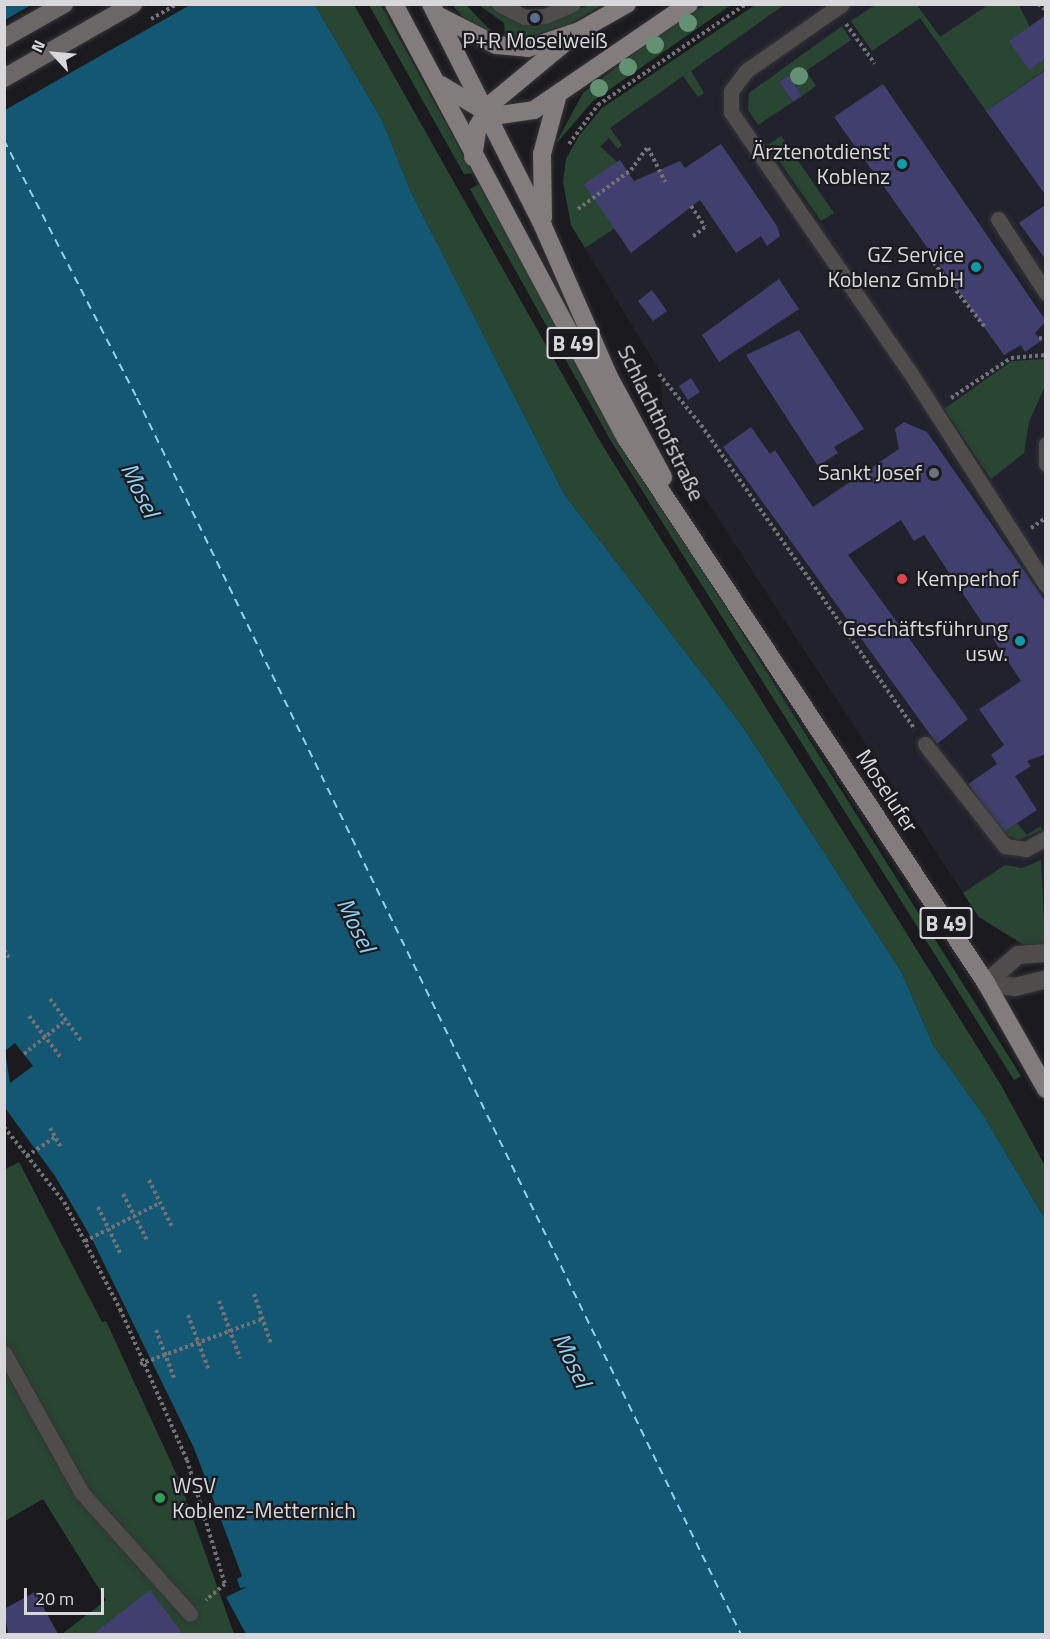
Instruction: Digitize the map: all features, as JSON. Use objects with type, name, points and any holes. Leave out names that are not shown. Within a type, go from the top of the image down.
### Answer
[{"type":"main road","points":[[4,38],[64,4]]},
{"type":"main road","points":[[4,78],[133,4]]},
{"type":"main road","name":"Schlachthofstraße","points":[[394,4],[473,157],[626,438],[683,522]]},
{"type":"main road","points":[[473,157],[484,114],[507,86],[579,31],[627,4]]},
{"type":"main road","points":[[433,77],[484,114],[518,115],[556,98],[689,4]]},
{"type":"main road","points":[[434,9],[468,34],[511,48],[538,46],[579,31]]},
{"type":"main road","name":"Schlachthofstraße","points":[[434,9],[484,114],[543,226],[609,377],[683,522]]},
{"type":"main road","points":[[543,226],[542,154],[556,98]]},
{"type":"main road","name":"Moselufer","points":[[683,522],[986,983],[1046,1089]]},
{"type":"street","points":[[986,983],[1018,955],[1046,953]]},
{"type":"street","points":[[986,983],[1015,987],[1046,980]]},
{"type":"lane","points":[[499,4],[524,16],[545,16],[573,4]]},
{"type":"lane","points":[[842,4],[746,71],[731,91],[731,112],[934,409],[1046,585]]},
{"type":"lane","points":[[998,219],[1046,293]]},
{"type":"lane","points":[[1046,444],[1046,464]]},
{"type":"lane","points":[[925,744],[960,782],[1005,846],[1026,849],[1046,838]]},
{"type":"lane","points":[[4,1353],[82,1492],[190,1614]]},
{"type":"path","points":[[567,149],[598,105],[746,4]]},
{"type":"path","points":[[1038,4],[1046,10]]},
{"type":"path","points":[[844,21],[876,64]]},
{"type":"path","points":[[578,208],[631,170],[647,148],[665,182]]},
{"type":"path","points":[[691,206],[705,227],[692,237]]},
{"type":"path","points":[[934,254],[930,258],[985,327]]},
{"type":"path","points":[[1038,338],[1046,339]]},
{"type":"path","points":[[934,409],[1011,358],[1046,355]]},
{"type":"path","points":[[659,374],[701,425],[925,744]]},
{"type":"path","points":[[4,950],[10,959]]},
{"type":"path","points":[[50,999],[82,1041]]},
{"type":"path","points":[[28,1016],[62,1059]]},
{"type":"path","points":[[24,1054],[66,1020]]},
{"type":"path","points":[[4,1127],[64,1202],[120,1309],[140,1364],[187,1460],[225,1584],[190,1614]]},
{"type":"path","points":[[50,1128],[61,1147]]},
{"type":"path","points":[[27,1156],[55,1137]]},
{"type":"path","points":[[149,1180],[172,1227]]},
{"type":"path","points":[[123,1194],[147,1240]]},
{"type":"path","points":[[85,1241],[160,1203]]},
{"type":"path","points":[[98,1207],[120,1253]]},
{"type":"path","points":[[254,1294],[271,1344]]},
{"type":"path","points":[[219,1301],[240,1358]]},
{"type":"path","points":[[188,1316],[208,1368]]},
{"type":"path","points":[[140,1364],[262,1319]]},
{"type":"path","points":[[156,1330],[174,1378]]},
{"type":"shaded area","name":"Kemperhof","points":[[755,5],[1045,5],[1045,944],[1024,945],[995,927],[979,917],[963,893],[663,434],[661,373],[571,225],[563,182],[566,159],[579,136],[602,108]]},
{"type":"green space","points":[[315,5],[354,5],[601,443],[1001,1085],[1045,1166],[1045,1219],[982,1113],[933,1045],[902,973],[743,727],[564,494],[410,190],[382,120]]},
{"type":"green space","points":[[369,5],[381,5],[473,173],[464,174]]},
{"type":"green space","points":[[452,5],[466,5],[493,33],[471,25]]},
{"type":"green space","points":[[479,5],[490,5],[523,23],[546,23],[588,5],[603,5],[568,25],[517,40],[505,36],[504,23]]},
{"type":"green space","points":[[706,5],[731,5],[593,101],[555,145],[583,93],[682,16]]},
{"type":"green space","points":[[755,5],[784,5],[691,71],[704,93],[698,97],[683,76],[610,128],[622,145],[618,149],[609,138],[600,146],[617,162],[615,228],[585,248],[571,225],[563,182],[566,159],[579,136],[602,108]]},
{"type":"green space","points":[[875,5],[917,5],[940,37],[988,5],[1019,5],[1045,58],[1045,70],[986,111],[920,18],[872,51],[851,21]]},
{"type":"green space","points":[[842,26],[851,40],[806,71],[816,86],[802,96],[789,75],[779,82],[793,102],[758,125],[748,110],[749,93]]},
{"type":"green space","points":[[781,136],[834,213],[821,221],[768,145]]},
{"type":"green space","points":[[479,184],[618,436],[1021,1076],[1014,1080],[611,441],[470,189]]},
{"type":"green space","points":[[1045,359],[1045,386],[1029,422],[1024,453],[991,479],[944,409],[1012,361]]},
{"type":"green space","points":[[1017,823],[1027,835],[1040,826],[1042,830],[1019,840],[1002,833]]},
{"type":"green space","points":[[1041,860],[1045,944],[1024,945],[979,917],[963,893],[1005,865],[1022,868]]},
{"type":"green space","points":[[19,1162],[102,1322],[106,1321],[180,1482],[234,1634],[62,1634],[106,1600],[43,1499],[5,1521],[4,1170]]},
{"type":"water","name":"Mosel","points":[[4,5],[315,5],[382,120],[410,190],[564,494],[743,727],[902,973],[933,1045],[982,1113],[1045,1219],[1045,1634],[246,1634],[226,1597],[247,1587],[240,1588],[237,1579],[242,1576],[194,1448],[92,1239],[55,1176],[5,1108]]},
{"type":"pier","points":[[31,5],[190,5],[5,110],[5,20]]},
{"type":"pier","points":[[15,1043],[33,1066],[10,1083],[5,1051]]},
{"type":"building","points":[[1046,15],[1046,58],[1029,70],[1009,41]]},
{"type":"building","points":[[1046,70],[1046,196],[986,111]]},
{"type":"building","points":[[789,75],[802,96],[793,102],[779,82]]},
{"type":"building","points":[[883,84],[1046,321],[1035,333],[1041,341],[1025,352],[1021,345],[1004,355],[834,117]]},
{"type":"building","points":[[721,144],[777,226],[780,236],[767,246],[761,236],[736,253],[700,200],[631,253],[584,184],[620,160],[634,181],[680,161],[685,168]]},
{"type":"building","points":[[1046,206],[1046,260],[1019,223]]},
{"type":"building","points":[[779,279],[799,309],[719,362],[702,335]]},
{"type":"building","points":[[652,290],[667,311],[653,321],[638,301]]},
{"type":"building","points":[[799,330],[864,429],[834,447],[838,453],[818,466],[746,355]]},
{"type":"building","points":[[691,378],[700,392],[688,400],[679,386]]},
{"type":"building","name":"Geschäftsführung usw.","points":[[904,422],[927,432],[1046,602],[1046,754],[1027,761],[1031,766],[1015,776],[1037,810],[1002,833],[968,784],[997,764],[991,755],[1004,745],[979,709],[1021,681],[924,535],[914,541],[901,520],[848,555],[968,719],[937,744],[723,447],[751,427],[770,454],[775,450],[813,507],[899,449],[895,429]]},
{"type":"building","points":[[150,1590],[183,1634],[93,1634]]},
{"type":"building","points":[[35,1592],[58,1634],[8,1634],[4,1609]]},
{"type":"ferry route","points":[[4,140],[137,398],[741,1634]]},
{"type":"place","name":"P+R Moselweiß","points":[[535,18]]},
{"type":"place","name":"Ärztenotdienst Koblenz","points":[[902,164]]},
{"type":"place","name":"GZ Service Koblenz GmbH","points":[[976,267]]},
{"type":"place","name":"Sankt Josef","points":[[934,473]]},
{"type":"place","name":"Kemperhof","points":[[902,579]]},
{"type":"place","name":"Geschäftsführung usw.","points":[[1020,641]]},
{"type":"place","name":"WSV Koblenz-Metternich","points":[[160,1498]]}]
